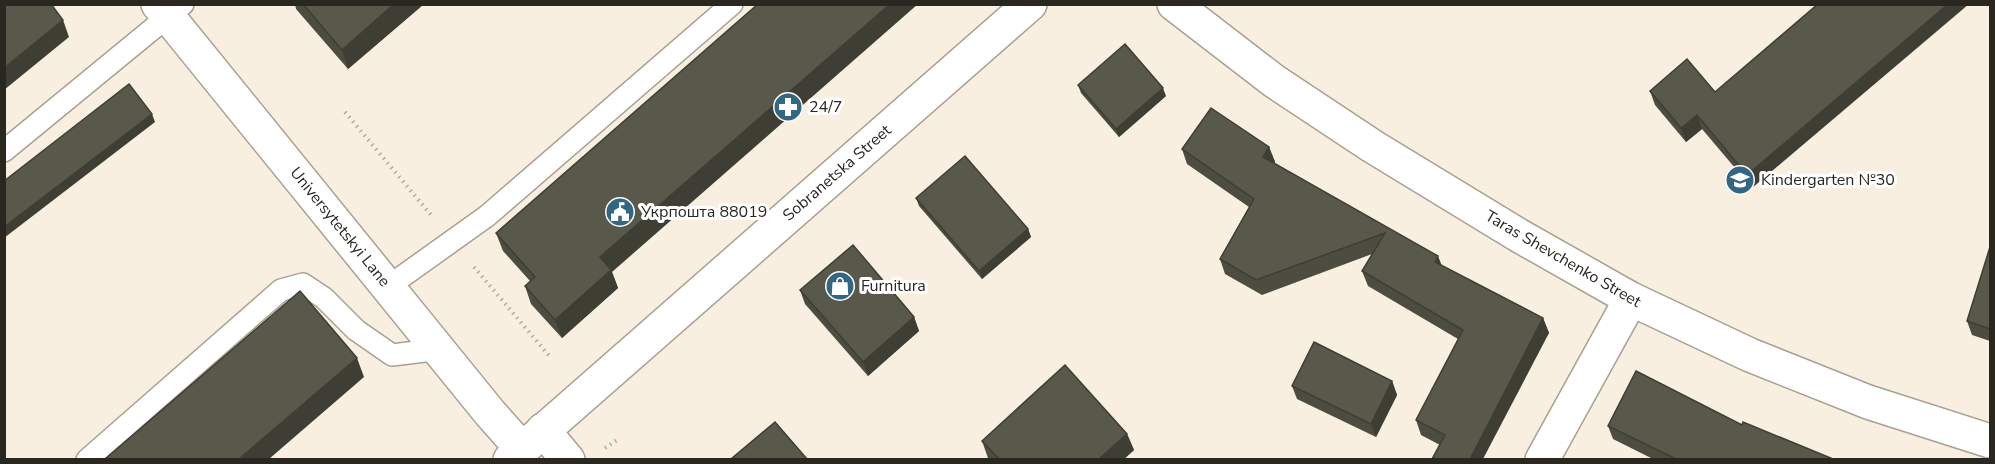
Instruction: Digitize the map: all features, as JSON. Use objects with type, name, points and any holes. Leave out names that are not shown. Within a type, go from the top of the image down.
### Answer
[{"type":"street","name":"Sobranetska Street","points":[[525,446],[1030,4]]},
{"type":"street","name":"Taras Shevchenko Street","points":[[1174,4],[1274,81],[1372,146],[1518,235],[1631,299],[1750,355],[1868,402],[1990,441]]},
{"type":"street","name":"Universytetskyi Lane","points":[[170,8],[490,413],[525,446],[568,459]]},
{"type":"street","points":[[1542,459],[1631,299]]},
{"type":"lane","points":[[389,286],[486,216],[732,4]]},
{"type":"lane","points":[[4,151],[170,8]]},
{"type":"lane","points":[[87,459],[281,290],[303,284],[324,298],[356,330],[392,355],[441,350]]},
{"type":"building","points":[[4,4],[51,4],[63,20],[4,68]]},
{"type":"building","points":[[303,4],[394,4],[342,50]]},
{"type":"building","points":[[758,4],[890,4],[600,257],[611,270],[555,320],[525,286],[535,277],[496,233]]},
{"type":"building","points":[[1818,4],[1948,4],[1747,175],[1697,115],[1681,128],[1650,91],[1687,59],[1715,92]]},
{"type":"building","points":[[1125,44],[1163,88],[1116,129],[1078,85]]},
{"type":"building","points":[[129,84],[152,114],[4,227],[4,181]]},
{"type":"building","points":[[1211,108],[1269,147],[1263,157],[1438,256],[1435,262],[1543,318],[1470,459],[1432,459],[1445,435],[1416,420],[1463,330],[1362,271],[1385,233],[1256,280],[1220,259],[1254,199],[1182,149]]},
{"type":"building","points":[[965,156],[1028,229],[979,271],[916,198]]},
{"type":"building","points":[[853,245],[914,317],[863,362],[800,290]]},
{"type":"building","points":[[1990,247],[1990,329],[1967,321]]},
{"type":"building","points":[[300,291],[357,358],[239,459],[105,459]]},
{"type":"building","points":[[1314,342],[1392,381],[1371,424],[1292,386]]},
{"type":"building","points":[[1065,365],[1127,434],[1099,459],[999,459],[982,441]]},
{"type":"building","points":[[1636,371],[1742,425],[1743,422],[1833,459],[1676,459],[1608,426]]},
{"type":"building","points":[[775,422],[807,459],[731,459]]},
{"type":"place","name":"24/7","points":[[788,107]]},
{"type":"place","name":"Kindergarten №30","points":[[1740,180]]},
{"type":"place","name":"Укрпошта 88019","points":[[620,212]]},
{"type":"place","name":"Furnitura","points":[[840,286]]}]
